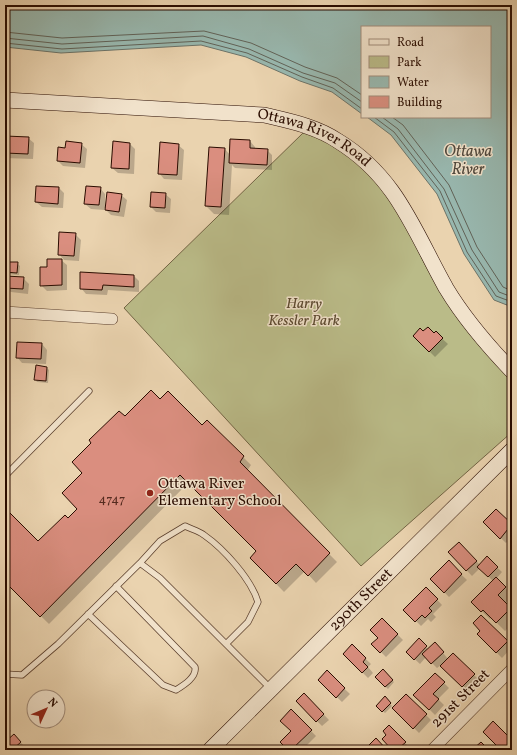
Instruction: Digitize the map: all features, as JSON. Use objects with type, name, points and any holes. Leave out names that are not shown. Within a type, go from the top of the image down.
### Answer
[{"type":"street","name":"Ottawa River Road","points":[[5,100],[264,116],[304,125],[338,140],[367,162],[383,178],[394,193],[447,289],[494,353],[512,371]]},
{"type":"street","points":[[5,312],[112,319]]},
{"type":"street","name":"290th Street","points":[[210,750],[512,450]]},
{"type":"street","name":"291st Street","points":[[432,750],[512,669]]},
{"type":"lane","points":[[5,476],[89,391]]},
{"type":"lane","points":[[5,674],[22,675],[58,644],[140,563],[160,541],[185,526],[204,535],[234,564],[254,588],[258,602],[248,622],[227,643]]},
{"type":"lane","points":[[140,563],[160,578],[227,643],[271,689]]},
{"type":"lane","points":[[88,614],[163,686],[176,690],[192,677],[196,670],[195,667],[116,586]]},
{"type":"green space","name":"Harry Kessler Park","points":[[303,133],[315,137],[348,156],[376,181],[400,215],[433,280],[470,332],[512,381],[512,432],[361,566],[124,308]]},
{"type":"water","name":"Ottawa River","points":[[5,5],[512,5],[512,307],[494,300],[464,254],[437,194],[391,135],[368,118],[491,118],[491,26],[361,26],[361,113],[332,92],[300,81],[246,57],[201,45],[61,53],[5,47]]},
{"type":"building","points":[[5,136],[29,137],[28,154],[5,153]]},
{"type":"building","points":[[230,139],[250,140],[250,148],[268,149],[267,165],[229,163]]},
{"type":"building","points":[[66,141],[82,143],[80,163],[57,161],[58,147],[65,148]]},
{"type":"building","points":[[113,141],[130,143],[129,169],[111,168]]},
{"type":"building","points":[[160,142],[179,144],[177,175],[158,174]]},
{"type":"building","points":[[209,147],[225,148],[221,207],[205,206]]},
{"type":"building","points":[[36,186],[59,187],[58,204],[35,202]]},
{"type":"building","points":[[86,186],[101,187],[99,205],[84,204]]},
{"type":"building","points":[[107,192],[122,194],[119,212],[105,210]]},
{"type":"building","points":[[151,192],[166,193],[165,208],[150,207]]},
{"type":"building","points":[[59,232],[76,233],[74,256],[58,255]]},
{"type":"building","points":[[47,259],[62,259],[62,285],[40,286],[40,267],[47,267]]},
{"type":"building","points":[[5,262],[18,262],[17,273],[5,272]]},
{"type":"building","points":[[80,272],[134,275],[134,287],[103,285],[102,290],[80,289]]},
{"type":"building","points":[[5,276],[24,277],[23,289],[5,288]]},
{"type":"building","points":[[428,327],[434,333],[436,331],[443,338],[429,352],[413,336],[420,328],[423,331]]},
{"type":"building","points":[[17,342],[42,343],[41,359],[16,358]]},
{"type":"building","points":[[36,365],[47,367],[46,381],[34,380]]},
{"type":"building","points":[[151,390],[160,399],[168,391],[202,425],[207,420],[244,456],[240,462],[330,553],[308,576],[296,564],[276,584],[250,558],[256,551],[180,475],[40,617],[5,582],[5,508],[38,541],[65,515],[68,518],[77,509],[62,493],[82,473],[72,462],[91,443],[89,440],[119,411],[125,416]]},
{"type":"building","points":[[496,509],[512,524],[500,539],[483,522]]},
{"type":"building","points":[[459,542],[477,561],[466,571],[448,552]]},
{"type":"building","points":[[487,556],[498,567],[488,577],[477,567]]},
{"type":"building","points":[[449,560],[462,574],[444,593],[430,579]]},
{"type":"building","points":[[496,577],[506,587],[498,595],[511,608],[496,623],[483,610],[481,612],[471,602]]},
{"type":"building","points":[[426,587],[438,599],[429,608],[432,611],[425,618],[422,615],[415,622],[403,610]]},
{"type":"building","points":[[481,615],[508,641],[496,653],[477,634],[480,631],[473,623]]},
{"type":"building","points":[[382,618],[398,634],[380,653],[371,644],[378,638],[370,630]]},
{"type":"building","points":[[419,638],[427,646],[414,660],[406,652]]},
{"type":"building","points":[[435,642],[444,652],[431,664],[422,654]]},
{"type":"building","points":[[352,644],[366,658],[363,662],[368,667],[362,673],[343,654]]},
{"type":"building","points":[[453,653],[475,674],[462,687],[440,666]]},
{"type":"building","points":[[383,669],[393,680],[385,687],[375,677]]},
{"type":"building","points":[[327,670],[345,688],[336,698],[318,680]]},
{"type":"building","points":[[435,673],[445,682],[433,694],[439,699],[429,710],[413,695]]},
{"type":"building","points":[[304,693],[324,714],[316,722],[296,701]]},
{"type":"building","points":[[406,694],[427,714],[413,729],[392,708]]},
{"type":"building","points":[[385,696],[391,703],[382,712],[376,706]]},
{"type":"building","points":[[291,709],[312,730],[291,750],[288,750],[280,742],[291,731],[280,721]]},
{"type":"building","points":[[493,721],[512,740],[504,750],[501,750],[483,732]]},
{"type":"building","points":[[389,725],[406,742],[399,748],[397,746],[392,750],[382,739],[386,735],[383,731]]},
{"type":"building","points":[[14,734],[21,742],[12,750],[9,750],[5,746],[5,742]]},
{"type":"building","points":[[376,738],[387,750],[370,750],[367,747]]},
{"type":"building","points":[[481,742],[489,750],[472,750]]},
{"type":"place","name":"Ottawa River Elementary School","points":[[150,493]]}]
